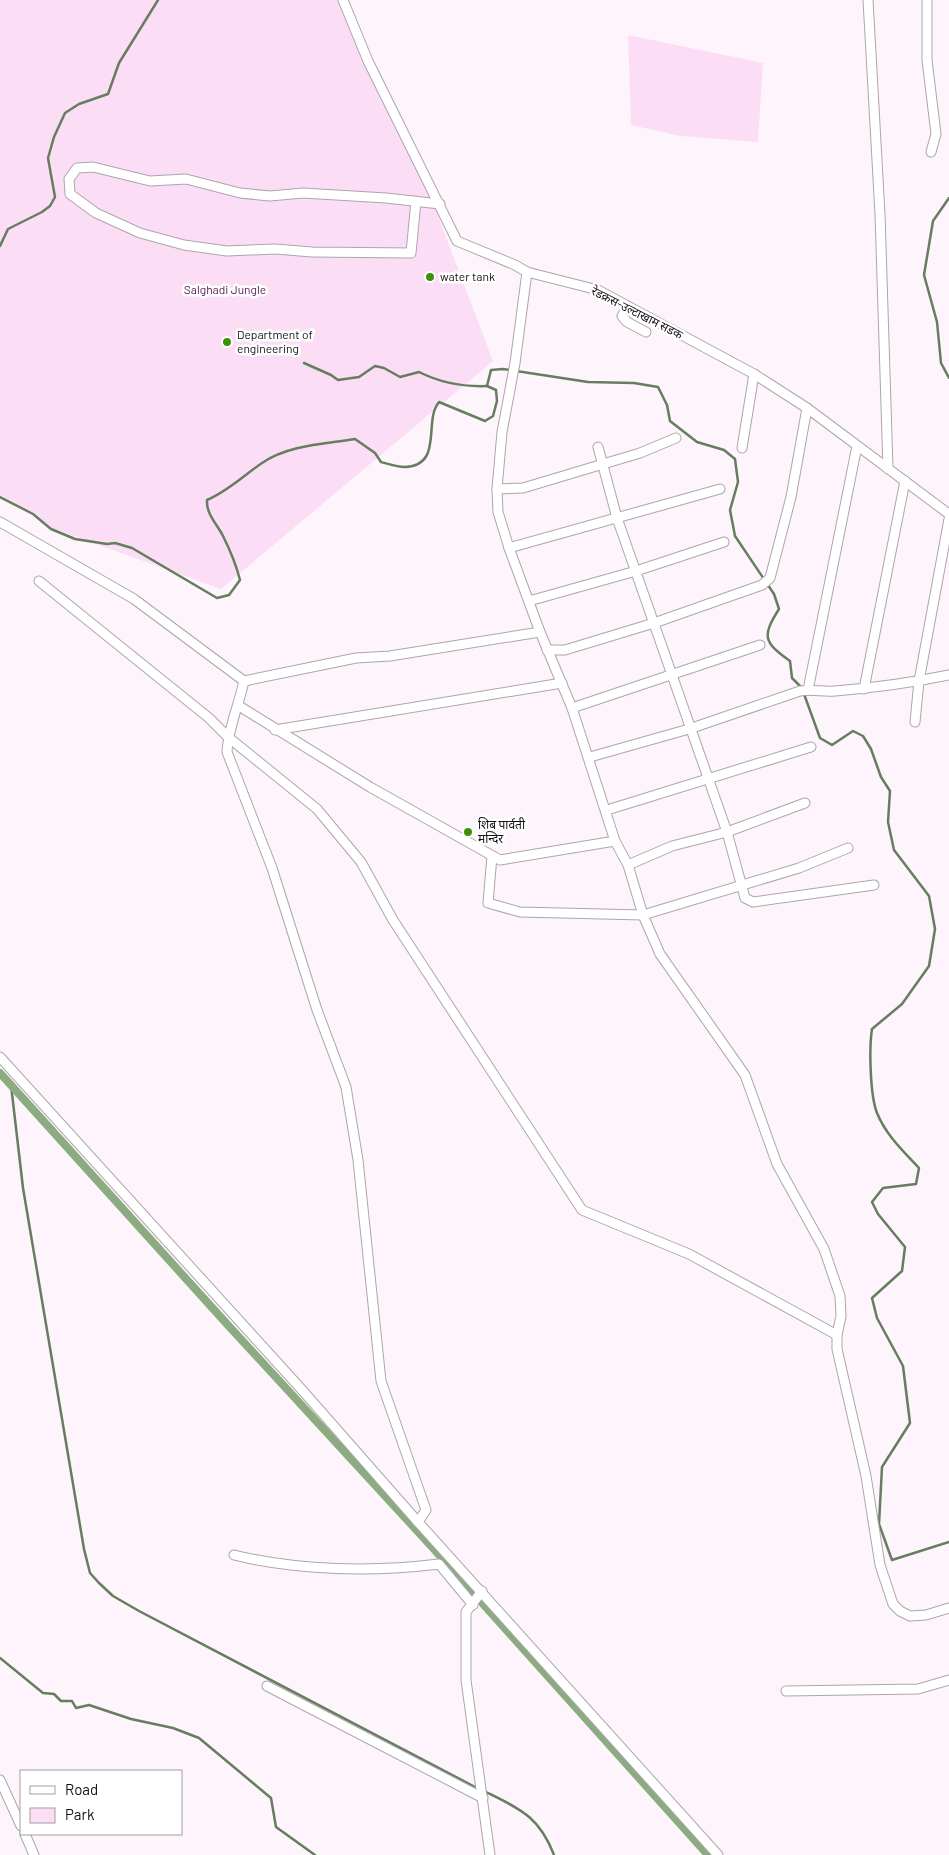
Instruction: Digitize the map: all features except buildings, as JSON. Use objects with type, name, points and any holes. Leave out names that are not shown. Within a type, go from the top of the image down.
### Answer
[{"type":"street","name":"रेडक्रस-उल्टाखाम सडक","points":[[343,0],[368,61],[457,240],[516,265],[527,272],[598,290],[754,374],[807,408],[949,514]]},
{"type":"street","points":[[868,0],[880,214],[888,469]]},
{"type":"street","points":[[927,0],[927,60],[936,134],[931,152]]},
{"type":"street","points":[[416,201],[411,253],[312,252],[275,249],[226,251],[184,245],[140,233],[96,213],[70,194],[69,179],[77,168],[93,167],[150,181],[186,179],[240,193],[270,196],[303,193],[416,201],[440,204]]},
{"type":"street","points":[[527,272],[515,363],[502,432],[497,489],[498,512],[509,548],[547,650],[572,708],[590,757],[615,841],[628,865],[643,916],[660,954],[745,1075],[777,1164],[824,1249],[840,1296],[842,1316],[837,1335],[837,1349],[866,1476],[880,1565],[893,1604],[900,1611],[910,1616],[926,1615],[949,1608]]},
{"type":"street","points":[[628,306],[622,316],[627,322],[646,332]]},
{"type":"street","points":[[742,448],[754,374]]},
{"type":"street","points":[[547,650],[565,650],[654,623],[762,585],[770,578],[791,496],[807,408]]},
{"type":"street","points":[[497,489],[523,488],[640,453],[676,438]]},
{"type":"street","points":[[804,691],[857,446]]},
{"type":"street","points":[[598,447],[617,518],[689,729],[727,832],[746,898],[753,902],[874,885]]},
{"type":"street","points":[[864,688],[905,480]]},
{"type":"street","points":[[509,548],[720,489]]},
{"type":"street","points":[[915,722],[918,681],[949,518]]},
{"type":"street","points":[[0,522],[134,599],[244,681],[356,658],[390,656],[540,632]]},
{"type":"street","points":[[529,601],[636,571],[724,542]]},
{"type":"street","points":[[40,581],[209,718],[228,737],[317,809],[362,862],[393,920],[582,1210],[689,1254],[837,1335]]},
{"type":"street","points":[[572,708],[672,676],[760,644]]},
{"type":"street","points":[[590,757],[689,729],[804,691],[821,692],[864,688],[949,675]]},
{"type":"street","points":[[244,681],[239,706],[228,737],[228,752],[272,868],[317,1010],[346,1086],[358,1160],[381,1381],[426,1510],[418,1522]]},
{"type":"street","points":[[275,730],[562,683]]},
{"type":"street","points":[[239,706],[370,787],[500,860],[615,841]]},
{"type":"street","points":[[607,810],[811,747]]},
{"type":"street","points":[[628,865],[672,846],[727,832],[804,803]]},
{"type":"street","points":[[492,856],[488,903],[520,912],[643,916],[799,868],[848,848]]},
{"type":"street","points":[[0,1057],[303,1391],[418,1522],[477,1599]]},
{"type":"street","points":[[234,1556],[256,1561],[392,1570],[439,1564],[477,1599],[718,1855]]},
{"type":"street","points":[[477,1599],[466,1612],[466,1680],[490,1855]]},
{"type":"street","points":[[786,1691],[918,1689],[949,1680]]},
{"type":"street","points":[[267,1686],[482,1792]]},
{"type":"street","points":[[0,1780],[20,1824]]},
{"type":"street","points":[[25,1835],[34,1855]]},
{"type":"green space","name":"Salghadi Jungle","points":[[0,0],[343,0],[433,203],[493,361],[221,589],[52,528],[36,514],[0,495]]},
{"type":"green space","points":[[628,35],[763,63],[758,142],[680,136],[631,125]]},
{"type":"waterway","points":[[0,246],[8,229],[50,206],[55,197],[48,158],[54,137],[65,113],[79,104],[108,94],[119,63],[158,0]]},
{"type":"waterway","points":[[949,198],[933,221],[924,275],[937,322],[941,363],[949,378]]},
{"type":"waterway","points":[[304,363],[338,380],[359,377],[375,366],[384,368],[400,377],[419,372],[452,384],[487,386]]},
{"type":"waterway","points":[[0,497],[33,514],[51,529],[75,539],[107,544],[115,543],[132,548],[217,598],[229,595],[240,580],[228,547],[208,510],[207,500],[229,488],[272,457],[307,446],[355,439],[375,453],[381,462],[402,467],[417,464],[425,459],[429,451],[432,420],[439,402],[485,421],[493,416],[497,401],[496,390],[487,386],[491,370],[503,369],[588,382],[634,383],[658,387],[667,405],[670,421],[697,442],[724,450],[735,459],[738,482],[730,510],[735,536],[774,594],[779,609],[773,618],[768,638],[774,649],[790,661],[792,678],[803,689]]},
{"type":"waterway","points":[[804,694],[820,738],[832,745],[853,731],[863,736],[871,749],[881,777],[890,791],[888,822],[894,850],[929,896],[935,929],[929,966],[902,1004],[872,1029],[871,1071],[877,1113],[890,1136],[919,1168],[916,1184],[883,1188],[872,1202],[878,1214],[905,1247],[902,1271],[872,1298],[877,1318],[903,1366],[910,1423],[882,1467],[879,1524],[892,1560],[949,1542]]},
{"type":"waterway","points":[[0,1073],[433,1548],[708,1855]]},
{"type":"waterway","points":[[11,1085],[23,1188],[84,1549],[90,1573],[113,1596],[139,1611],[477,1788]]},
{"type":"waterway","points":[[0,1658],[43,1693],[54,1694],[61,1701],[72,1701],[76,1708],[89,1705],[131,1719],[173,1728],[199,1738],[271,1798],[276,1827],[315,1855]]},
{"type":"waterway","points":[[484,1791],[518,1809],[535,1822],[542,1831],[554,1855]]},
{"type":"place","name":"water tank","points":[[430,277]]},
{"type":"place","name":"Department of engineering","points":[[227,342]]},
{"type":"place","name":"शिब पार्वती मन्दिर","points":[[468,832]]}]
